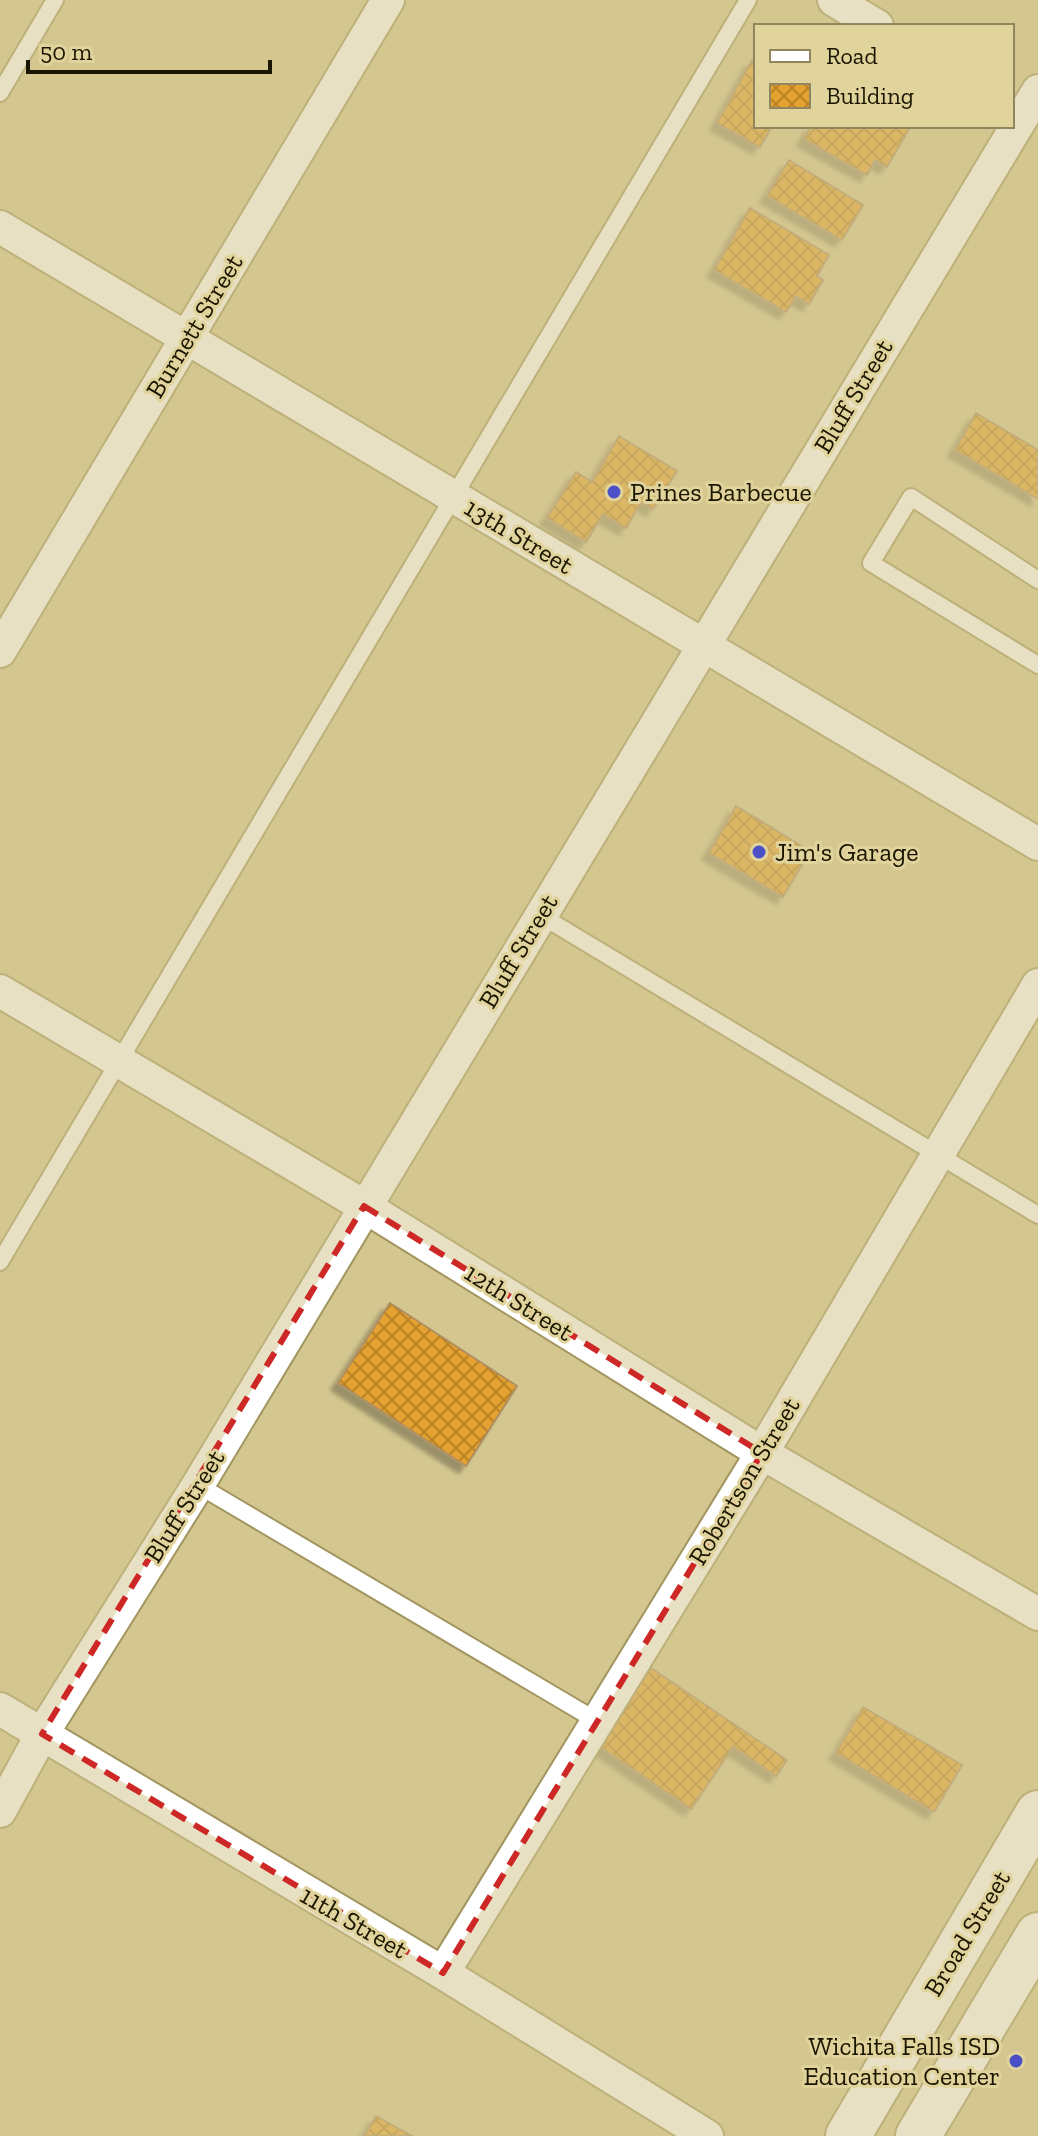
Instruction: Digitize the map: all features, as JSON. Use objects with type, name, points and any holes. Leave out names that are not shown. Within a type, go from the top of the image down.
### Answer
[{"type":"main road","name":"Broad Street","points":[[848,2136],[1038,1813]]},
{"type":"main road","points":[[918,2136],[1038,1935]]},
{"type":"street","name":"Burnett Street","points":[[0,651],[388,0]]},
{"type":"street","points":[[834,0],[874,24]]},
{"type":"street","name":"Bluff Street","points":[[0,1811],[42,1734],[198,1485],[702,645],[1028,110]]},
{"type":"street","name":"13th Street","points":[[0,227],[1038,844]]},
{"type":"street","name":"Robertson Street","points":[[443,1973],[762,1453],[1038,985]]},
{"type":"street","name":"12th Street","points":[[0,991],[364,1206],[762,1453],[1038,1614]]},
{"type":"street","name":"11th Street","points":[[0,1709],[443,1973],[707,2136]]},
{"type":"lane","points":[[0,93],[55,0]]},
{"type":"lane","points":[[0,1262],[748,0]]},
{"type":"lane","points":[[1038,580],[911,497],[871,563],[1038,665]]},
{"type":"lane","points":[[540,915],[1038,1215]]},
{"type":"lane","points":[[198,1485],[597,1721]]},
{"type":"highlighted area","points":[[364,1206],[762,1453],[443,1973],[42,1734]]},
{"type":"building","points":[[752,60],[754,128],[771,128],[760,147],[717,123]]},
{"type":"building","points":[[810,128],[909,129],[887,167],[875,160],[867,175],[804,139]]},
{"type":"building","points":[[789,160],[863,205],[842,240],[767,196]]},
{"type":"building","points":[[750,208],[829,255],[817,276],[823,280],[809,304],[796,296],[786,312],[714,270]]},
{"type":"building","points":[[976,413],[1038,450],[1038,499],[955,450]]},
{"type":"building","name":"Prines Barbecue","points":[[619,436],[677,471],[653,509],[641,502],[626,528],[603,514],[586,542],[547,518],[576,472],[592,482]]},
{"type":"building","name":"Jim's Garage","points":[[736,806],[810,851],[783,897],[709,853]]},
{"type":"building","points":[[390,1303],[517,1386],[466,1466],[338,1383]]},
{"type":"building","points":[[651,1668],[787,1760],[776,1776],[733,1747],[691,1809],[599,1746]]},
{"type":"building","points":[[863,1707],[962,1765],[934,1812],[836,1753]]},
{"type":"building","points":[[376,2116],[412,2136],[364,2136]]},
{"type":"place","name":"Prines Barbecue","points":[[614,492]]},
{"type":"place","name":"Jim's Garage","points":[[759,852]]},
{"type":"place","name":"Wichita Falls ISD Education Center","points":[[1016,2061]]}]
